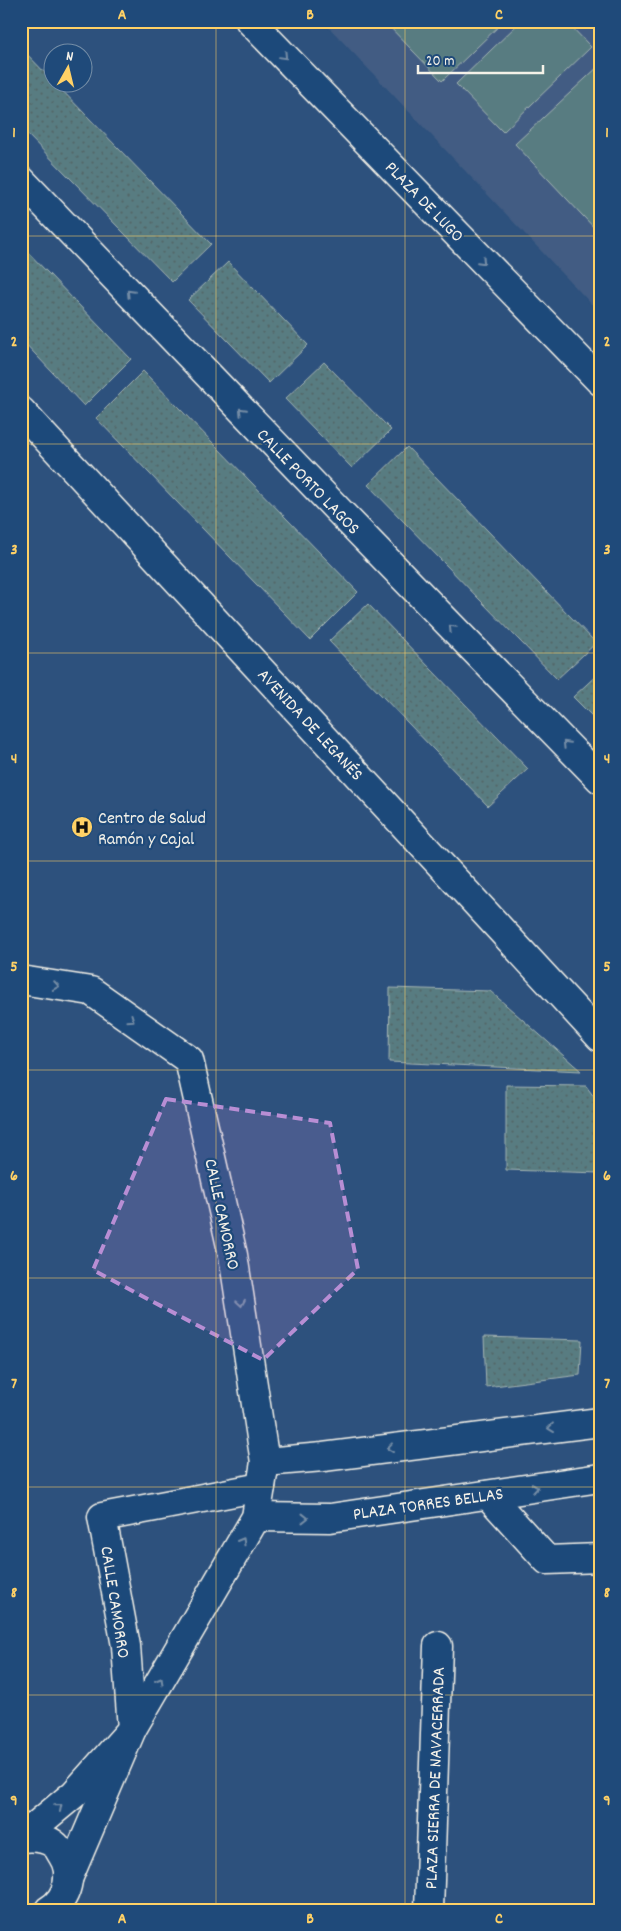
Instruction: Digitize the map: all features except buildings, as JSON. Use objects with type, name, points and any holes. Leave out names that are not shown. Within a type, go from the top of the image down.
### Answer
[{"type":"street","name":"PLAZA DE LUGO","points":[[250,21],[600,381]]},
{"type":"street","name":"CALLE PORTO LAGOS","points":[[21,180],[600,779]]},
{"type":"street","name":"AVENIDA DE LEGANÉS","points":[[21,411],[600,1037]]},
{"type":"street","name":"CALLE CAMORRO","points":[[21,980],[91,991],[189,1060],[233,1255],[262,1462],[256,1517],[132,1729],[68,1879],[68,1885],[58,1905],[49,1910]]},
{"type":"street","points":[[262,1462],[323,1457],[600,1422]]},
{"type":"street","name":"CALLE CAMORRO","points":[[21,1838],[74,1794],[132,1729],[126,1646],[102,1517],[262,1462]]},
{"type":"street","name":"PLAZA TORRES BELLAS","points":[[256,1517],[330,1518],[600,1478]]},
{"type":"street","points":[[488,1495],[547,1560],[600,1558]]},
{"type":"street","name":"PLAZA SIERRA DE NAVACERRADA","points":[[429,1910],[438,1646]]},
{"type":"street","points":[[21,1838],[35,1836],[55,1845],[68,1864],[68,1879]]},
{"type":"highlighted area","points":[[166,1099],[330,1123],[358,1269],[263,1360],[93,1270]]},
{"type":"shaded area","points":[[323,21],[600,21],[600,313]]},
{"type":"green space","points":[[384,21],[504,21],[442,81]]},
{"type":"green space","points":[[521,21],[566,21],[591,47],[503,132],[456,84]]},
{"type":"green space","points":[[21,48],[42,70],[42,92],[64,92],[211,244],[172,282],[21,128]]},
{"type":"green space","points":[[600,65],[600,234],[515,144]]},
{"type":"green space","points":[[21,245],[131,359],[84,406],[21,339]]},
{"type":"green space","points":[[228,262],[308,345],[269,383],[188,300]]},
{"type":"green space","points":[[324,362],[391,430],[352,468],[285,399]]},
{"type":"green space","points":[[143,371],[358,592],[310,640],[96,418]]},
{"type":"green space","points":[[407,447],[596,643],[557,679],[368,485]]},
{"type":"green space","points":[[368,604],[528,769],[488,806],[329,641]]},
{"type":"green space","points":[[600,672],[600,724],[573,697]]},
{"type":"green space","points":[[390,988],[490,991],[581,1071],[389,1062]]},
{"type":"green space","points":[[506,1085],[586,1086],[600,1105],[600,1173],[506,1170]]},
{"type":"green space","points":[[484,1337],[582,1340],[580,1375],[486,1387]]},
{"type":"place","name":"Centro de Salud Ramón y Cajal","points":[[82,827]]}]
